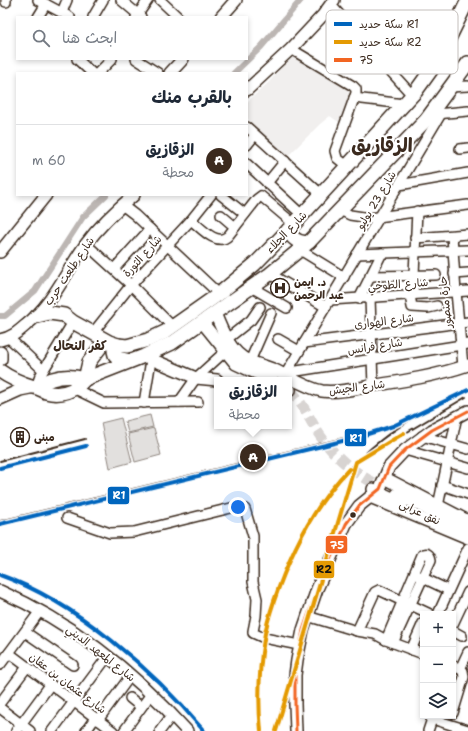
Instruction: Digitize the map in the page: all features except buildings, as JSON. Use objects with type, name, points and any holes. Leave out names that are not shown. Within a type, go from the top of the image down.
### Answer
[{"type":"highway","name":"شارع الجلاء","points":[[458,20],[468,0]]},
{"type":"highway","name":"شارع الجلاء","points":[[85,379],[130,361],[147,358],[172,343],[270,274],[300,250],[436,114],[450,87],[468,63]]},
{"type":"highway","name":"شارع الجلاء","points":[[36,316],[45,313],[64,315],[98,337],[118,345],[127,346],[143,342],[173,327],[219,294],[249,269],[322,195],[408,100],[428,74]]},
{"type":"highway","points":[[291,227],[290,234],[296,240],[304,243],[300,250]]},
{"type":"highway","points":[[0,371],[18,382],[47,392],[59,393],[72,391],[85,379],[89,362],[102,345],[98,337]]},
{"type":"highway","points":[[118,345],[114,350],[114,355],[118,358],[130,361]]},
{"type":"highway","points":[[0,353],[0,359]]},
{"type":"highway","points":[[36,387],[54,378],[70,376],[85,379]]},
{"type":"main road","points":[[222,16],[235,0]]},
{"type":"main road","points":[[248,89],[291,49],[333,2]]},
{"type":"main road","points":[[171,72],[182,60]]},
{"type":"main road","points":[[0,252],[45,196]]},
{"type":"main road","name":"شارع طلعت حرب","points":[[5,339],[36,316],[55,294],[86,244],[103,223],[133,196]]},
{"type":"main road","points":[[215,313],[236,364],[265,377]]},
{"type":"main road","points":[[202,322],[228,345]]},
{"type":"main road","name":"شارع الجيش","points":[[228,345],[250,361],[290,372],[309,386],[324,391],[339,391],[426,377],[466,366]]},
{"type":"main road","points":[[147,358],[196,378],[214,380]]},
{"type":"main road","points":[[0,399],[20,390],[36,387]]},
{"type":"main road","points":[[296,731],[294,704],[299,645],[307,616],[322,575],[346,524],[359,506],[377,487],[389,467],[405,450],[422,436],[468,411]]},
{"type":"main road","points":[[377,487],[438,506],[468,521]]},
{"type":"main road","points":[[377,487],[468,538]]},
{"type":"main road","name":"نفق عرابى","points":[[377,487],[468,530]]},
{"type":"main road","name":"نفق عرابى","points":[[377,487],[468,534]]},
{"type":"main road","name":"شارع المعهد الديني","points":[[0,591],[40,610],[71,628],[131,675],[172,715],[186,731]]},
{"type":"street","points":[[38,16],[42,2],[66,14],[68,0]]},
{"type":"street","points":[[94,16],[103,0]]},
{"type":"street","points":[[122,0],[138,16],[148,0]]},
{"type":"street","points":[[160,0],[177,16]]},
{"type":"street","points":[[333,2],[339,10]]},
{"type":"street","points":[[291,49],[326,70]]},
{"type":"street","points":[[78,60],[91,72]]},
{"type":"street","points":[[99,72],[111,60]]},
{"type":"street","points":[[138,60],[156,72]]},
{"type":"street","points":[[333,74],[353,86],[356,91],[335,151],[337,158],[347,166]]},
{"type":"street","points":[[389,74],[408,100]]},
{"type":"street","points":[[450,87],[468,86]]},
{"type":"street","points":[[354,98],[408,100]]},
{"type":"street","points":[[436,114],[468,111]]},
{"type":"street","name":"شارع 23 يوليو","points":[[290,372],[302,347],[398,185],[436,114]]},
{"type":"street","points":[[248,128],[322,195]]},
{"type":"street","points":[[248,144],[255,134]]},
{"type":"street","points":[[268,183],[285,161]]},
{"type":"street","points":[[248,165],[268,183],[291,227]]},
{"type":"street","points":[[398,185],[468,173]]},
{"type":"street","name":"شارع الثورة","points":[[98,337],[132,285],[191,220],[210,196]]},
{"type":"street","points":[[222,196],[245,214]]},
{"type":"street","points":[[191,220],[216,239],[219,240],[226,238],[261,196],[291,227]]},
{"type":"street","points":[[122,205],[150,229],[219,294]]},
{"type":"street","points":[[340,210],[350,215],[360,217],[380,216],[468,205]]},
{"type":"street","points":[[418,211],[411,295],[412,307],[428,308],[438,306]]},
{"type":"street","points":[[221,215],[235,227]]},
{"type":"street","points":[[114,269],[150,229]]},
{"type":"street","points":[[416,238],[468,234]]},
{"type":"street","name":"حارة منصور","points":[[452,236],[456,292],[464,322],[466,366]]},
{"type":"street","points":[[86,244],[132,285],[173,327]]},
{"type":"street","points":[[300,250],[344,277]]},
{"type":"street","points":[[357,254],[468,250]]},
{"type":"street","points":[[359,299],[382,253]]},
{"type":"street","points":[[454,274],[468,273]]},
{"type":"street","points":[[270,274],[328,303]]},
{"type":"street","points":[[370,276],[436,274]]},
{"type":"street","points":[[251,287],[287,308]]},
{"type":"street","name":"شارع الطوخي","points":[[328,303],[370,298],[468,291]]},
{"type":"street","points":[[370,298],[373,386]]},
{"type":"street","points":[[179,402],[196,378],[251,320],[260,307]]},
{"type":"street","points":[[250,361],[271,313]]},
{"type":"street","points":[[251,320],[265,326]]},
{"type":"street","points":[[36,387],[43,370],[73,322]]},
{"type":"street","name":"شارع الهوارى","points":[[302,347],[464,322]]},
{"type":"street","points":[[5,339],[43,370]]},
{"type":"street","points":[[278,339],[302,347]]},
{"type":"street","name":"شارع فرانس","points":[[290,372],[465,344]]},
{"type":"street","points":[[144,403],[147,358]]},
{"type":"street","points":[[75,389],[104,403],[198,402]]},
{"type":"street","points":[[438,506],[457,416]]},
{"type":"street","points":[[422,436],[468,449]]},
{"type":"street","points":[[405,450],[468,468]]},
{"type":"street","points":[[442,485],[468,494]]},
{"type":"street","points":[[67,518],[110,534],[134,532],[235,507],[243,508],[250,524],[253,536],[253,582],[257,599],[256,616],[252,631],[253,633],[264,638],[299,645]]},
{"type":"street","points":[[439,611],[468,548]]},
{"type":"street","points":[[389,642],[407,603],[423,578],[431,560],[431,556],[428,554],[422,555],[414,574],[407,603]]},
{"type":"street","points":[[414,574],[444,588]]},
{"type":"street","points":[[357,631],[375,592],[379,590],[422,611]]},
{"type":"street","points":[[456,618],[468,592]]},
{"type":"street","points":[[0,665],[40,610]]},
{"type":"street","points":[[307,616],[357,631],[375,634],[389,642],[420,653]]},
{"type":"street","points":[[411,650],[420,630]]},
{"type":"street","points":[[25,632],[73,665]]},
{"type":"street","points":[[456,633],[462,636]]},
{"type":"street","points":[[456,703],[464,677],[463,671],[457,667],[468,652]]},
{"type":"street","name":"شارع عثمان بن عفان","points":[[9,653],[113,731]]},
{"type":"street","points":[[52,731],[108,656]]},
{"type":"street","points":[[0,703],[27,667]]},
{"type":"street","points":[[86,731],[131,675]]},
{"type":"street","points":[[18,728],[50,684]]},
{"type":"street","points":[[128,729],[141,707],[151,694]]},
{"type":"street","points":[[130,698],[141,707]]},
{"type":"street","points":[[0,708],[18,728],[30,731]]},
{"type":"street","points":[[160,731],[172,715]]},
{"type":"street","points":[[428,731],[431,719]]},
{"type":"street","points":[[437,719],[466,730],[468,720]]},
{"type":"shaded area","points":[[293,55],[354,89],[340,123],[330,116],[287,157],[248,119],[248,101],[269,82]]},
{"type":"shaded area","points":[[150,415],[153,427],[128,433],[125,421]]},
{"type":"shaded area","points":[[121,418],[132,462],[110,468],[101,423]]},
{"type":"shaded area","points":[[154,428],[161,455],[135,462],[128,434]]},
{"type":"waterway","points":[[248,60],[261,47],[301,0]]},
{"type":"waterway","points":[[235,72],[248,60]]},
{"type":"waterway","points":[[0,316],[5,316],[35,291],[83,217],[105,196]]},
{"type":"tunnel","points":[[292,392],[329,447],[350,468],[376,484]]},
{"type":"railway","points":[[261,731],[259,696],[264,637],[280,582],[306,528],[322,503],[340,480],[359,459],[381,440],[412,419],[468,390]]},
{"type":"railway","points":[[372,453],[466,397]]},
{"type":"railway","points":[[0,521],[393,426]]},
{"type":"railway","points":[[0,461],[85,439]]},
{"type":"railway","points":[[0,468],[86,446]]},
{"type":"railway","points":[[276,731],[355,464]]},
{"type":"rail line","name":"R1","points":[[0,524],[355,438],[393,426],[468,390]]},
{"type":"rail line","name":"R2","points":[[276,731],[356,462],[404,433]]},
{"type":"rail line","name":"R1","points":[[0,468],[86,446]]},
{"type":"rail line","name":"R2","points":[[261,731],[259,697],[262,650],[266,629],[280,583],[304,531],[314,514],[336,483],[349,469]]},
{"type":"rail line","name":"R1","points":[[0,575],[57,602],[111,640],[161,685],[204,731]]},
{"type":"transit line","name":"75","points":[[296,731],[295,675],[303,630],[317,589],[346,524],[359,506],[380,489],[389,467],[405,450],[432,430],[468,411]]},
{"type":"place","name":"د. ايمن عبد الرحمن","points":[[280,288]]},
{"type":"place","name":"مبنى","points":[[20,437]]},
{"type":"place","name":"الزقازيق","points":[[253,457]]},
{"type":"district","name":"الزقازيق","points":[[382,145]]},
{"type":"district","name":"كفر النحال","points":[[80,345]]}]
